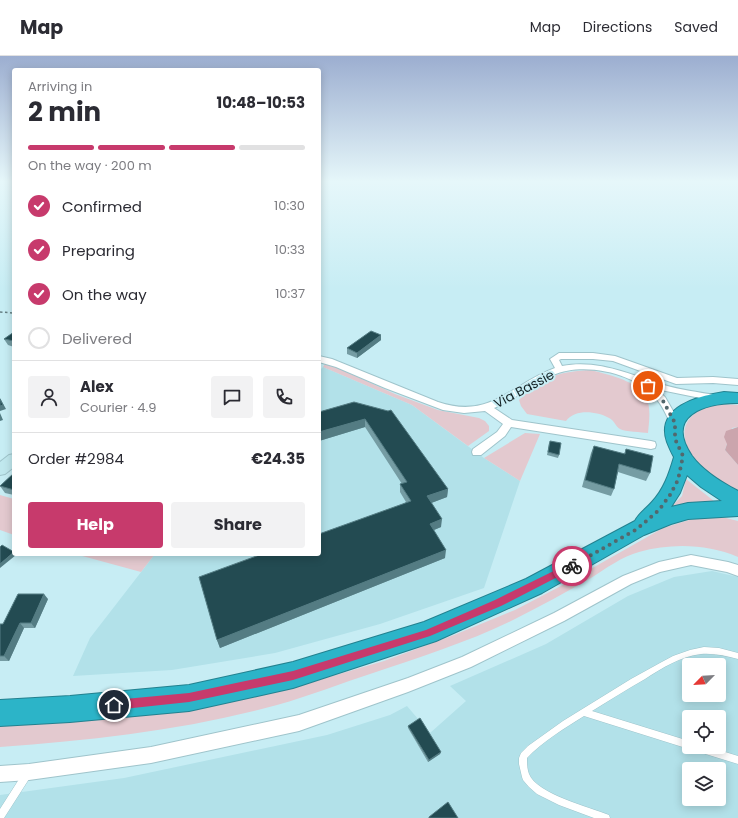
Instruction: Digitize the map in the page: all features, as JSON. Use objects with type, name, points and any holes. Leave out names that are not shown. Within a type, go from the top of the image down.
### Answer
[{"type":"highway","points":[[738,398],[715,398],[700,402],[689,407],[680,414],[675,423],[675,439],[683,456],[702,477],[718,489],[738,500]]},
{"type":"highway","points":[[637,529],[659,510],[670,495],[678,480],[683,456]]},
{"type":"highway","points":[[0,713],[70,709],[189,698],[293,675],[434,630],[534,586],[637,529],[666,517],[688,511],[738,508]]},
{"type":"street","points":[[560,369],[554,359],[559,356],[593,356],[615,359],[676,381],[713,380],[738,382]]},
{"type":"street","name":"Via Bassie","points":[[321,359],[330,361],[382,384],[440,406],[464,410],[488,408],[550,373],[560,369],[587,367],[606,369],[663,388],[715,398]]},
{"type":"street","name":"Via Bassie","points":[[640,380],[662,399],[675,423]]},
{"type":"street","points":[[488,408],[509,423],[651,445]]},
{"type":"street","points":[[477,452],[500,434],[509,423]]},
{"type":"street","points":[[0,470],[12,461]]},
{"type":"street","points":[[0,774],[29,772],[151,755],[299,723],[408,685],[466,662],[559,617],[627,580],[659,567],[691,560],[728,567],[738,571]]},
{"type":"lane","points":[[606,818],[537,790],[526,777],[523,766],[524,756],[532,747],[584,712],[664,664],[699,651],[714,651],[738,656]]},
{"type":"lane","points":[[584,712],[682,743]]},
{"type":"lane","points":[[719,754],[738,760]]},
{"type":"lane","points":[[0,817],[29,772]]},
{"type":"path","points":[[0,312],[12,314]]},
{"type":"shaded area","points":[[325,364],[329,364],[395,394],[438,410],[479,418],[485,421],[489,426],[489,431],[468,446],[412,405],[323,367]]},
{"type":"shaded area","points":[[323,367],[412,405],[484,458],[520,481],[484,588],[380,624],[275,653],[172,670],[73,676],[90,638],[153,556],[321,556],[321,369]]},
{"type":"shaded area","points":[[591,370],[626,381],[644,394],[647,398],[649,408],[648,433],[622,430],[611,419],[598,414],[586,412],[575,414],[566,421],[527,414],[521,406],[519,400],[527,392],[543,381],[561,374]]},
{"type":"shaded area","points":[[723,404],[738,405],[738,427],[732,428],[725,450],[738,465],[738,492],[718,480],[700,465],[691,454],[686,444],[684,434],[686,425],[691,417],[699,411]]},
{"type":"shaded area","points":[[738,427],[738,465],[725,450],[727,444],[724,437],[726,431]]},
{"type":"shaded area","points":[[525,433],[540,434],[520,481],[484,458]]},
{"type":"shaded area","points":[[686,479],[714,501],[670,508],[682,496]]},
{"type":"shaded area","points":[[0,495],[12,498],[12,534],[0,530]]},
{"type":"shaded area","points":[[710,517],[726,518],[738,521],[738,557],[714,549],[689,546],[664,547],[639,552],[620,560],[591,578],[515,619],[463,642],[277,705],[209,721],[140,733],[0,747],[0,726],[257,696],[384,661],[515,610],[559,587],[663,528],[689,520]]},
{"type":"shaded area","points":[[82,556],[153,556],[141,572]]},
{"type":"shaded area","points":[[712,571],[738,577],[738,818],[0,818],[0,795],[124,778],[327,735],[390,715],[407,706],[430,733],[466,701],[450,686],[546,644],[628,596],[674,577]]},
{"type":"building","points":[[371,331],[381,335],[357,353],[347,348]]},
{"type":"building","points":[[12,333],[12,341],[4,339]]},
{"type":"building","points":[[0,399],[3,405],[0,406]]},
{"type":"building","points":[[354,402],[388,411],[391,410],[448,489],[427,496],[442,519],[430,524],[446,550],[217,640],[199,577],[257,556],[321,556],[321,533],[411,501],[400,484],[407,482],[365,419],[321,431],[321,411]]},
{"type":"building","points":[[550,441],[561,443],[559,455],[548,452]]},
{"type":"building","points":[[594,446],[625,454],[626,449],[653,456],[650,473],[619,464],[614,489],[585,480]]},
{"type":"building","points":[[12,475],[12,489],[0,486]]},
{"type":"building","points":[[2,545],[12,551],[12,554],[0,564],[0,547]]},
{"type":"building","points":[[18,594],[44,594],[31,623],[20,623],[4,656],[0,656],[0,624],[3,624]]},
{"type":"building","points":[[420,718],[441,752],[429,760],[408,726]]},
{"type":"building","points":[[448,802],[458,818],[429,818],[429,817]]},
{"type":"way so far","points":[[572,566],[637,529],[659,510],[670,495],[678,480],[683,456],[675,439],[675,423],[662,399],[648,386]]},
{"type":"route","points":[[114,705],[189,698],[293,675],[427,633],[498,603],[572,566]]}]
